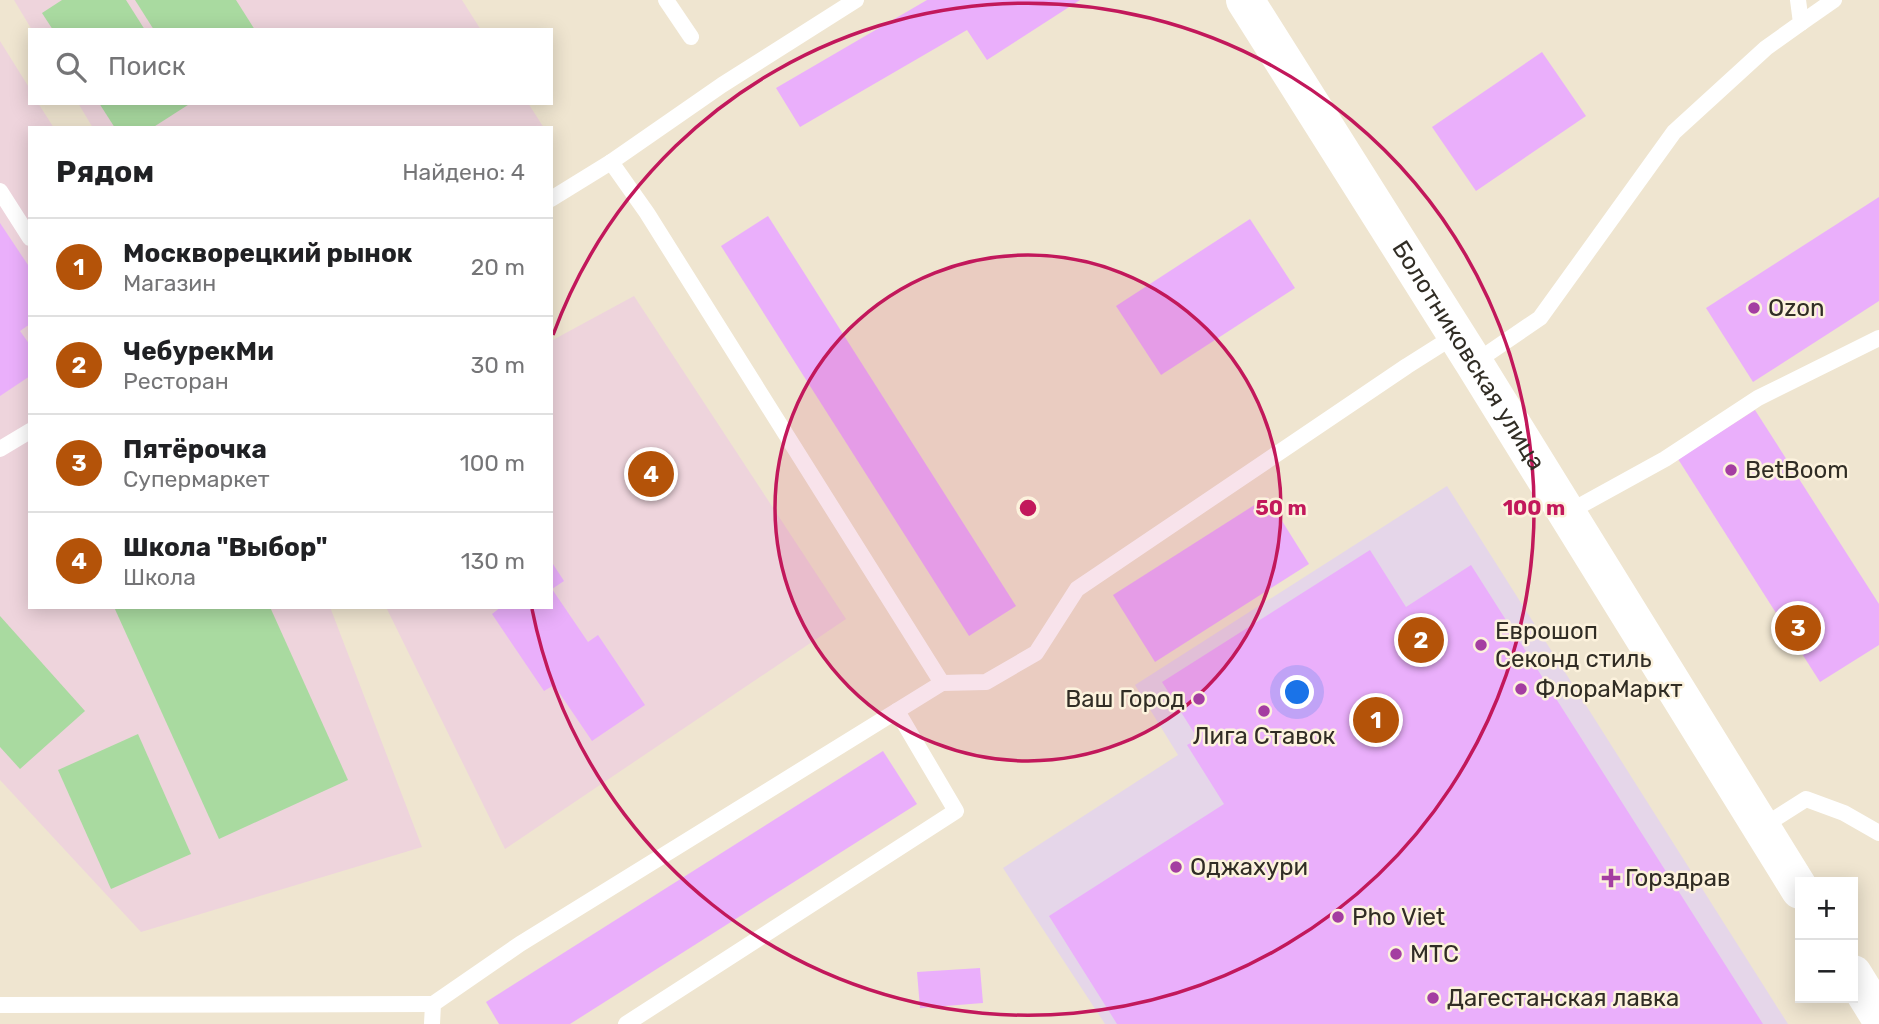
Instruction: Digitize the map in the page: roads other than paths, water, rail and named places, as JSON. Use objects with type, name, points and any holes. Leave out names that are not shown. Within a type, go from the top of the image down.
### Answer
[{"type":"street","name":"Болотниковская улица","points":[[1245,0],[1795,882]]},
{"type":"street","points":[[1858,982],[1879,1016]]},
{"type":"lane","points":[[666,0],[691,37]]},
{"type":"lane","points":[[553,198],[856,0]]},
{"type":"lane","points":[[1798,0],[1801,23]]},
{"type":"lane","points":[[0,1005],[433,1004],[520,944],[942,683],[986,682],[1036,653],[1077,589],[1407,366],[1465,349],[1540,318],[1674,132],[1766,48],[1834,0]]},
{"type":"lane","points":[[611,162],[647,213],[942,683]]},
{"type":"lane","points":[[0,191],[28,235]]},
{"type":"lane","points":[[1566,513],[1665,459],[1758,398],[1879,338]]},
{"type":"lane","points":[[0,449],[28,432]]},
{"type":"lane","points":[[626,1024],[956,811],[897,711]]},
{"type":"lane","points":[[1762,827],[1806,799],[1844,813],[1879,833]]},
{"type":"lane","points":[[432,1024],[433,1004]]},
{"type":"place","name":"Ozon","points":[[1754,308]]},
{"type":"place","name":"BetBoom","points":[[1731,470]]},
{"type":"place","name":"Школа \"Выбор\"","points":[[651,474]]},
{"type":"place","name":"Пятёрочка","points":[[1798,628]]},
{"type":"place","name":"ЧебурекМи","points":[[1421,640]]},
{"type":"place","name":"Еврошоп Секонд стиль","points":[[1481,645]]},
{"type":"place","name":"ФлораМаркт","points":[[1521,689]]},
{"type":"place","name":"Ваш Город","points":[[1199,699]]},
{"type":"place","name":"Лига Ставок","points":[[1264,711]]},
{"type":"place","name":"Москворецкий рынок","points":[[1376,720]]},
{"type":"place","name":"Оджахури","points":[[1176,867]]},
{"type":"place","name":"Горздрав","points":[[1611,878]]},
{"type":"place","name":"Pho Viet","points":[[1338,917]]},
{"type":"place","name":"МТС","points":[[1396,954]]},
{"type":"place","name":"Дагестанская лавка","points":[[1433,998]]}]
